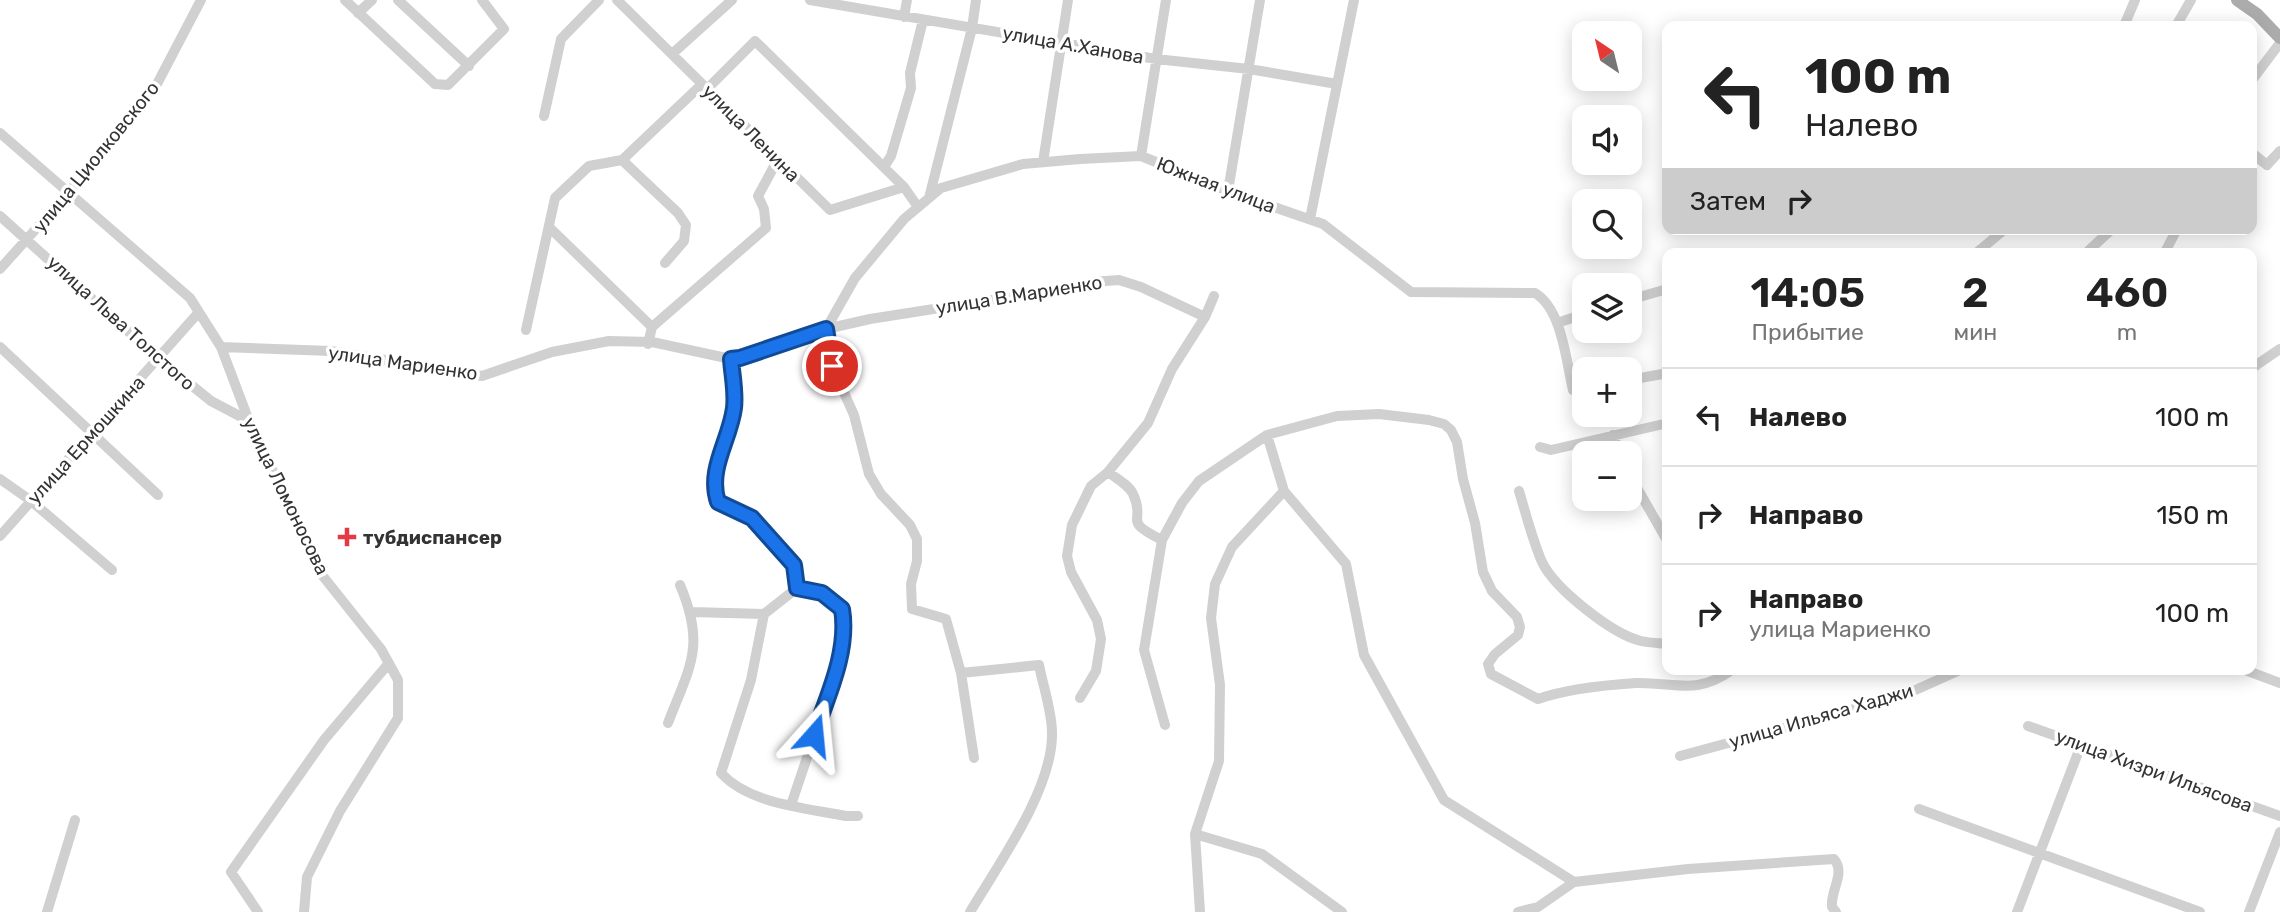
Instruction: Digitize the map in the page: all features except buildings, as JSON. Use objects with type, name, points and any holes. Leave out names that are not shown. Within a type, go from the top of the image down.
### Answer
[{"type":"main road","points":[[2237,0],[2257,14],[2280,40]]},
{"type":"street","name":"улица Циолковского","points":[[0,270],[157,84],[201,0]]},
{"type":"street","points":[[345,0],[435,85],[448,85],[504,29],[482,0]]},
{"type":"street","points":[[358,13],[372,0]]},
{"type":"street","points":[[398,0],[469,66]]},
{"type":"street","points":[[544,116],[561,38],[599,0]]},
{"type":"street","name":"улица Ленина","points":[[617,0],[830,211],[904,187]]},
{"type":"street","points":[[672,54],[732,0]]},
{"type":"street","name":"улица А.Ханова","points":[[810,0],[1156,59],[1248,69],[1337,84]]},
{"type":"street","points":[[904,17],[907,0]]},
{"type":"street","points":[[929,198],[972,28],[976,0]]},
{"type":"street","points":[[1043,162],[1068,0]]},
{"type":"street","points":[[1141,156],[1166,0]]},
{"type":"street","points":[[1228,191],[1260,0]]},
{"type":"street","points":[[1310,219],[1354,0]]},
{"type":"street","points":[[2126,21],[2136,0]]},
{"type":"street","points":[[2179,21],[2191,0]]},
{"type":"street","points":[[2257,14],[2280,28]]},
{"type":"street","points":[[884,167],[891,156],[911,88],[910,73],[923,20]]},
{"type":"street","points":[[2257,73],[2280,40]]},
{"type":"street","points":[[526,330],[555,198],[589,166],[622,160],[755,41],[904,187],[918,207]]},
{"type":"street","name":"улица Ломоносова","points":[[0,132],[190,298],[220,347],[249,421],[322,575],[381,649],[398,680],[398,718],[340,811],[307,877],[304,912]]},
{"type":"street","points":[[2257,157],[2267,165],[2280,151]]},
{"type":"street","name":"Южная улица","points":[[826,329],[855,278],[904,219],[941,187],[1023,164],[1141,156],[1228,191],[1323,224],[1411,292],[1535,293],[1544,298],[1555,315],[1572,386]]},
{"type":"street","points":[[648,343],[652,327],[766,228],[764,209],[758,196],[778,159]]},
{"type":"street","points":[[622,160],[678,213],[686,225],[684,241],[665,263]]},
{"type":"street","name":"улица Льва Толстого","points":[[0,216],[159,359],[211,401],[249,421]]},
{"type":"street","points":[[549,227],[652,327]]},
{"type":"street","points":[[1982,248],[1998,235]]},
{"type":"street","points":[[2091,248],[2106,235]]},
{"type":"street","name":"улица В.Мариенко","points":[[826,329],[870,319],[1048,292],[1092,282],[1119,280],[1141,287],[1205,317]]},
{"type":"street","points":[[1642,296],[1662,290]]},
{"type":"street","points":[[1080,698],[1096,671],[1101,639],[1097,620],[1071,572],[1067,556],[1072,525],[1091,486],[1108,472],[1148,423],[1172,369],[1205,317],[1214,296]]},
{"type":"street","name":"улица Ермошкина","points":[[0,536],[198,312]]},
{"type":"street","points":[[1557,323],[1572,318]]},
{"type":"street","points":[[826,329],[832,366],[854,415],[869,474],[881,494],[910,525],[917,539],[917,561],[911,584],[912,609],[946,619],[961,673],[974,758]]},
{"type":"street","name":"улица Мариенко","points":[[220,347],[331,351],[482,376],[552,352],[609,341],[648,343],[731,359],[826,329]]},
{"type":"street","points":[[0,347],[158,495]]},
{"type":"street","points":[[2257,365],[2280,349]]},
{"type":"street","points":[[731,359],[734,407],[713,488],[718,502],[752,518],[794,565],[797,588]]},
{"type":"street","points":[[1642,378],[1662,374]]},
{"type":"street","points":[[1165,725],[1144,649],[1162,540],[1182,503],[1199,481],[1267,435],[1336,416],[1355,414],[1429,420],[1444,424],[1451,430],[1457,442],[1483,572],[1492,591],[1517,617],[1520,627],[1518,635],[1495,654],[1488,664],[1491,674],[1538,699],[1553,693],[1637,683],[1694,686],[1708,684],[1723,675]]},
{"type":"street","points":[[1540,447],[1551,450],[1662,424]]},
{"type":"street","points":[[1267,435],[1284,491],[1346,564],[1364,656],[1444,800],[1574,882]]},
{"type":"street","points":[[1613,435],[1615,441]]},
{"type":"street","points":[[1108,472],[1132,490],[1136,501],[1136,524],[1141,530],[1162,540]]},
{"type":"street","points":[[0,480],[30,500],[112,570]]},
{"type":"street","points":[[1200,912],[1195,834],[1219,761],[1220,685],[1210,618],[1215,584],[1232,547],[1284,491]]},
{"type":"street","points":[[1519,491],[1543,563],[1552,579],[1565,593],[1616,631],[1640,641],[1662,643]]},
{"type":"street","points":[[1642,497],[1662,532]]},
{"type":"street","points":[[668,723],[695,647],[691,612],[680,585]]},
{"type":"street","points":[[691,612],[764,614],[797,588],[822,593],[842,609],[845,628],[838,666],[791,805]]},
{"type":"street","points":[[764,614],[751,680],[721,773],[727,780],[768,801],[858,816]]},
{"type":"street","points":[[258,912],[231,872],[324,740],[389,663]]},
{"type":"street","points":[[961,673],[1039,664],[1053,733],[1048,766],[1019,834],[970,912]]},
{"type":"street","points":[[2257,674],[2280,682]]},
{"type":"street","name":"улица Ильяса Хаджи","points":[[1680,756],[1902,696],[1949,675]]},
{"type":"street","name":"улица Хизри Ильясова","points":[[2028,726],[2280,816]]},
{"type":"street","points":[[2017,912],[2081,745]]},
{"type":"street","points":[[1919,809],[2200,912]]},
{"type":"street","points":[[47,912],[75,820]]},
{"type":"street","points":[[2249,912],[2280,832]]},
{"type":"street","points":[[1195,834],[1262,855],[1342,912]]},
{"type":"street","points":[[1518,912],[1538,907],[1574,882],[1688,869],[1835,859],[1840,870],[1830,897],[1832,908],[1836,912]]},
{"type":"place","name":"тубдиспансер","points":[[347,537]]},
{"type":"route","points":[[814,735],[838,666],[845,628],[842,609],[822,593],[797,588],[794,565],[752,518],[718,502],[713,488],[734,407],[731,359],[826,329],[832,366]]}]
